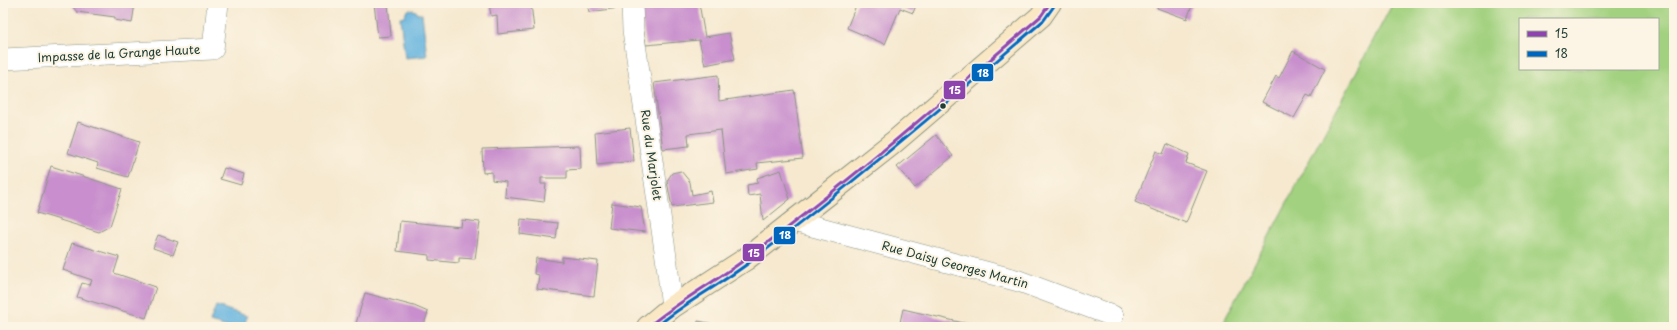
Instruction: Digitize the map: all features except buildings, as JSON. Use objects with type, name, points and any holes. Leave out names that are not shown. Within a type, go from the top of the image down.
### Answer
[{"type":"street","name":"Impasse de la Grange Haute","points":[[3,59],[213,49],[218,3]]},
{"type":"street","name":"Rue du Marjolet","points":[[632,3],[633,30],[668,264],[672,307]]},
{"type":"street","points":[[648,327],[672,307],[746,259],[899,138],[1041,16],[1050,3]]},
{"type":"street","name":"Rue Daisy Georges Martin","points":[[794,221],[1019,281],[1113,316]]},
{"type":"green space","points":[[1393,3],[1672,3],[1674,8],[1674,327],[1240,327],[1224,321]]},
{"type":"water","points":[[410,9],[416,11],[418,14],[422,14],[427,56],[405,58],[400,17],[405,16],[406,12]]},
{"type":"water","points":[[216,306],[247,316],[244,327],[227,327],[210,322]]},
{"type":"transit line","name":"15","points":[[648,327],[747,258],[860,170],[1041,16],[1050,3]]},
{"type":"transit line","name":"18","points":[[656,327],[750,262],[825,203],[935,113],[1044,20],[1054,6]]}]
